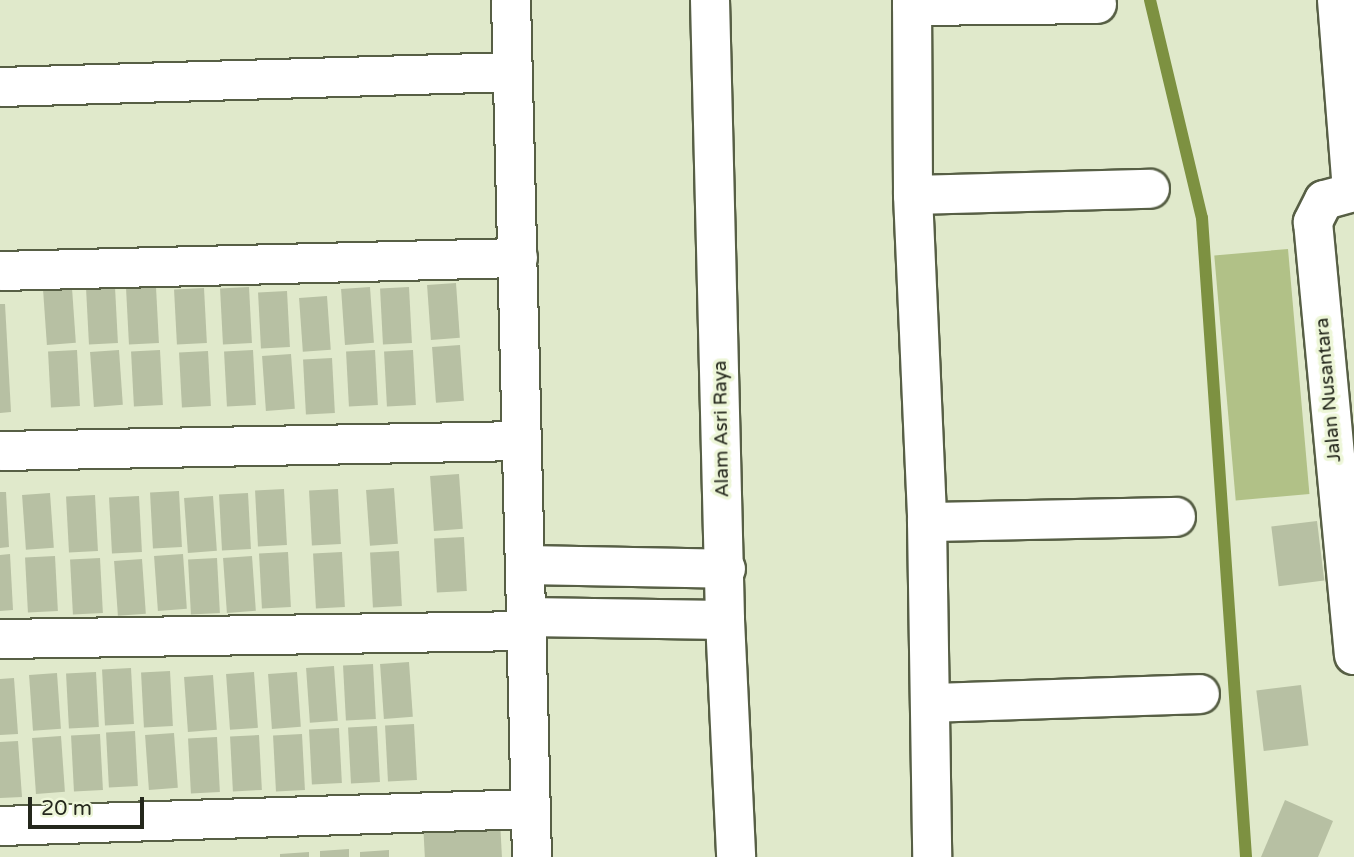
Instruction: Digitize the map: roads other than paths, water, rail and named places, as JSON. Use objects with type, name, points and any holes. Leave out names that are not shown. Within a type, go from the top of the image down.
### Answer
[{"type":"street","points":[[511,0],[533,857]]},
{"type":"street","name":"Alam Asri Raya","points":[[710,0],[726,569],[725,620],[736,857]]},
{"type":"street","points":[[1337,0],[1353,192]]},
{"type":"street","points":[[932,857],[927,522],[913,195],[912,3],[1097,4]]},
{"type":"street","points":[[0,87],[513,72]]},
{"type":"street","points":[[913,195],[1150,189]]},
{"type":"street","name":"Jalan Nusantara","points":[[1353,192],[1324,200],[1313,222],[1341,376],[1354,654]]},
{"type":"street","points":[[0,271],[518,258]]},
{"type":"street","points":[[0,451],[522,441]]},
{"type":"street","points":[[927,522],[1176,517]]},
{"type":"street","points":[[526,565],[726,569]]},
{"type":"street","points":[[0,639],[725,620]]},
{"type":"street","points":[[931,703],[1200,694]]},
{"type":"street","points":[[0,827],[531,809]]},
{"type":"waterway","points":[[1150,0],[1202,218],[1246,857]]}]
